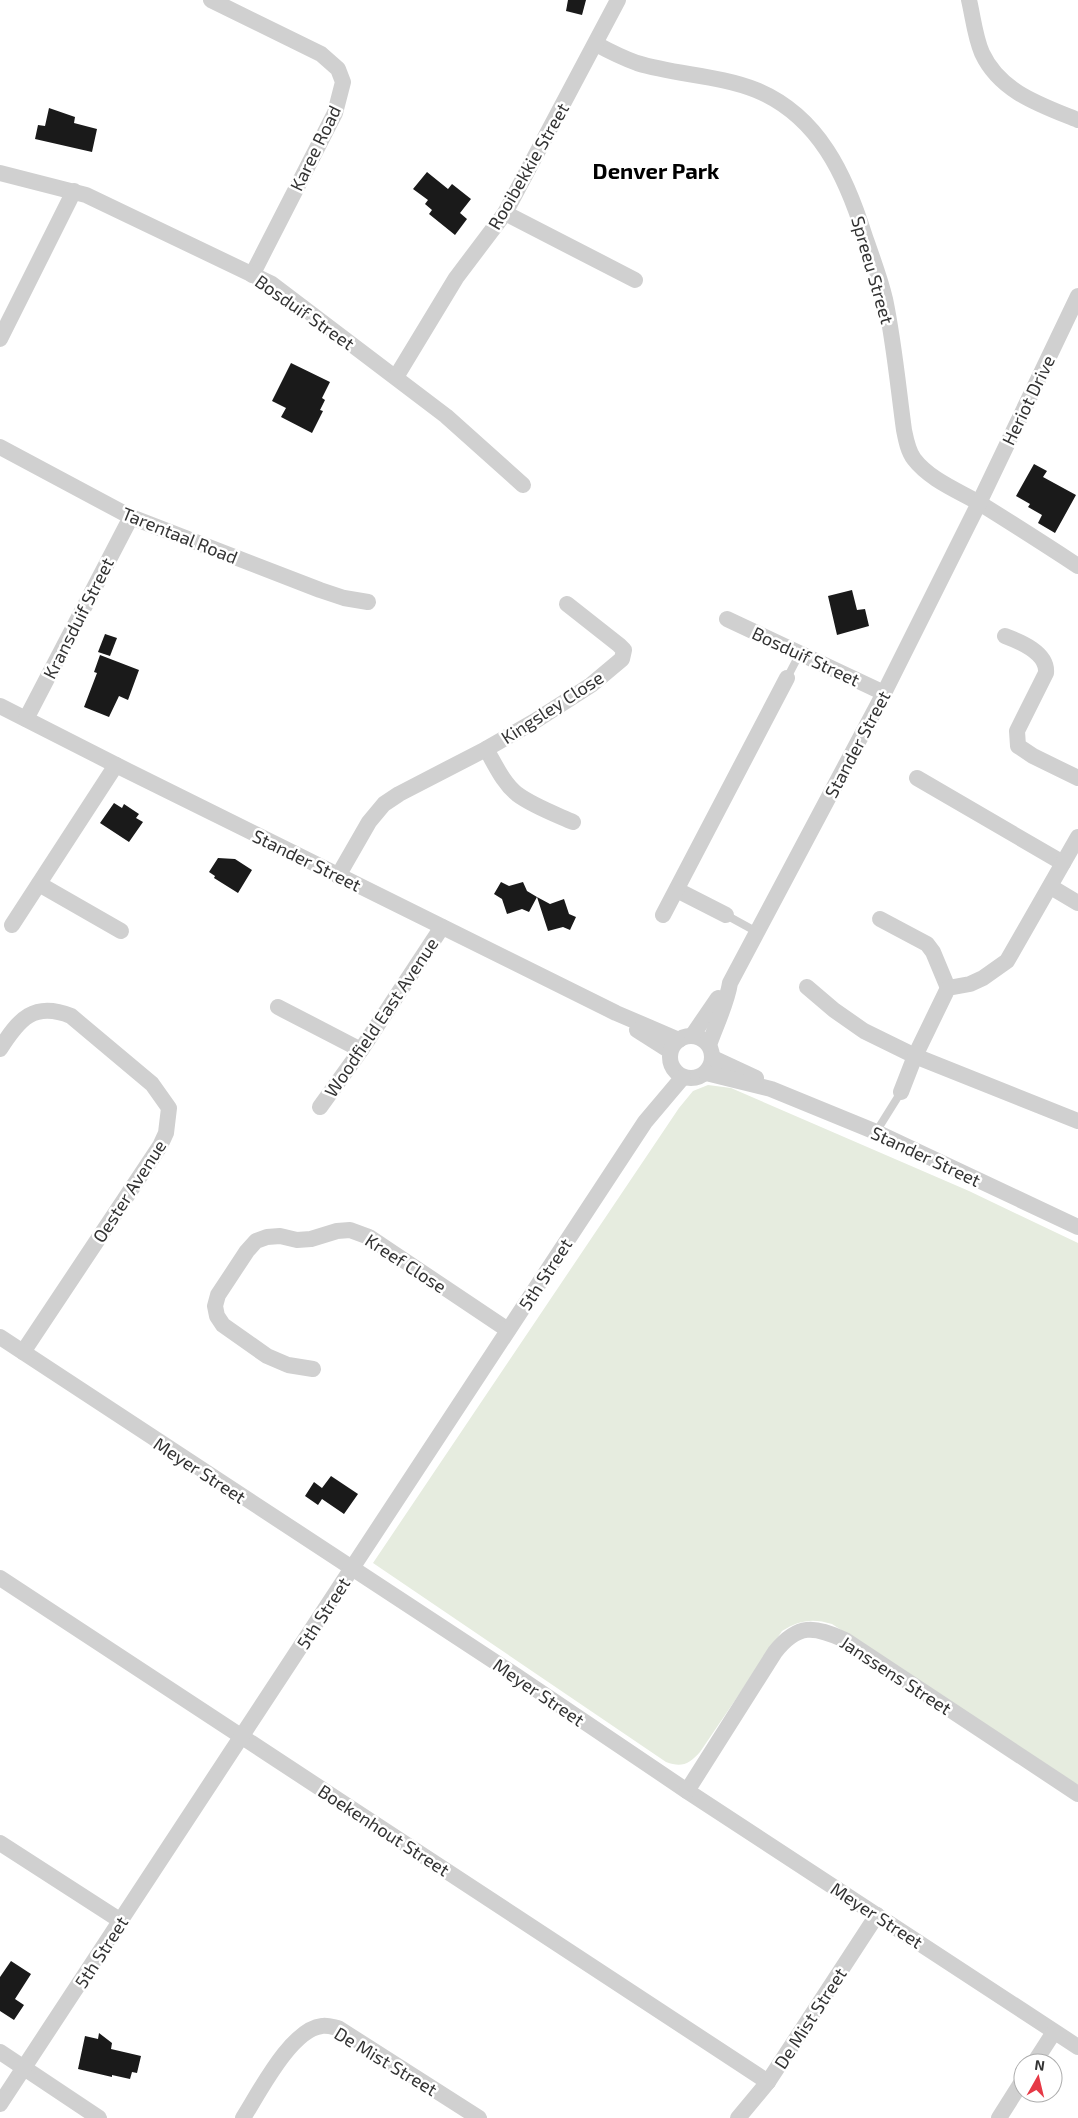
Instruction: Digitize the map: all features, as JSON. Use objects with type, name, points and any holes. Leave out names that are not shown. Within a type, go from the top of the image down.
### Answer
[{"type":"street","name":"Karee Road","points":[[211,0],[321,54],[338,69],[343,82],[335,113],[252,275]]},
{"type":"street","name":"Rooibekkie Street","points":[[396,377],[456,278],[505,214],[618,0]]},
{"type":"street","points":[[969,0],[982,51],[994,72],[1020,95],[1078,120]]},
{"type":"street","name":"Spreeu Street","points":[[596,44],[638,63],[716,79],[762,93],[789,109],[821,141],[834,158],[846,182],[884,297],[892,340],[904,430],[913,458],[923,469],[1078,566]]},
{"type":"street","name":"Bosduif Street","points":[[0,173],[74,190],[272,284],[446,416],[523,485]]},
{"type":"street","points":[[0,339],[74,190]]},
{"type":"street","points":[[505,214],[635,280]]},
{"type":"street","name":"Heriot Drive","points":[[979,503],[1078,296]]},
{"type":"street","name":"Tarentaal Road","points":[[0,447],[131,517],[320,590],[344,598],[368,602]]},
{"type":"street","name":"Stander Street","points":[[0,706],[616,1013],[679,1054],[720,994],[730,983],[884,693],[979,503]]},
{"type":"street","name":"Kransduif Street","points":[[26,719],[131,517]]},
{"type":"street","name":"Kingsley Close","points":[[338,876],[369,822],[384,804],[399,794],[486,749],[591,685],[622,659],[624,650],[566,604]]},
{"type":"street","name":"Bosduif Street","points":[[727,619],[884,693]]},
{"type":"street","points":[[1005,636],[1021,642],[1042,658],[1046,665],[1046,674],[1017,730],[1018,746],[1033,756],[1078,778]]},
{"type":"street","points":[[663,915],[787,678]]},
{"type":"street","name":"Kingsley Close","points":[[486,749],[501,776],[516,793],[537,806],[573,822]]},
{"type":"street","points":[[12,925],[116,765]]},
{"type":"street","points":[[917,778],[1063,863]]},
{"type":"street","points":[[948,988],[970,984],[1002,966],[1078,837]]},
{"type":"street","points":[[39,884],[120,931]]},
{"type":"street","points":[[1050,887],[1078,902]]},
{"type":"street","points":[[677,890],[726,915]]},
{"type":"street","points":[[880,919],[928,944],[948,988],[915,1056],[901,1092]]},
{"type":"street","name":"Woodfield East Avenue","points":[[320,1107],[361,1050],[442,927]]},
{"type":"street","name":"Stander Street","points":[[730,983],[727,998],[719,1014],[709,1059],[742,1071],[771,1089],[876,1132],[1078,1227]]},
{"type":"street","points":[[807,987],[834,1010],[864,1030],[915,1056],[1078,1121]]},
{"type":"street","points":[[278,1007],[361,1050]]},
{"type":"street","name":"Oester Avenue","points":[[0,1049],[13,1028],[26,1016],[48,1009],[71,1016],[152,1084],[169,1108],[169,1122],[160,1146],[22,1352]]},
{"type":"street","points":[[704,1040],[709,1059],[699,1077],[691,1079],[679,1054],[704,1040]]},
{"type":"street","name":"5th Street","points":[[0,2104],[645,1122],[679,1054]]},
{"type":"street","name":"Kreef Close","points":[[313,1369],[288,1365],[267,1356],[223,1325],[217,1316],[215,1306],[218,1295],[247,1251],[256,1241],[267,1237],[280,1236],[297,1240],[311,1239],[337,1230],[350,1230],[369,1236],[508,1330]]},
{"type":"street","name":"Meyer Street","points":[[0,1337],[1078,2047]]},
{"type":"street","name":"Boekenhout Street","points":[[0,1578],[768,2082]]},
{"type":"street","name":"Janssens Street","points":[[687,1791],[775,1652],[786,1638],[808,1628],[826,1631],[845,1640],[1078,1794]]},
{"type":"street","points":[[0,1842],[121,1921]]},
{"type":"street","name":"De Mist Street","points":[[738,2118],[768,2082],[877,1915]]},
{"type":"street","name":"De Mist Street","points":[[243,2118],[290,2045],[301,2034],[322,2026],[338,2028],[479,2118]]},
{"type":"street","points":[[1040,2053],[1054,2032]]},
{"type":"street","points":[[0,2052],[99,2118]]},
{"type":"street","points":[[999,2118],[1013,2096]]},
{"type":"lane","points":[[787,678],[800,653]]},
{"type":"lane","points":[[726,915],[757,932]]},
{"type":"lane","points":[[876,1132],[901,1092]]},
{"type":"shaded area","points":[[708,1085],[731,1088],[969,1191],[1078,1243],[1078,1785],[832,1624],[819,1621],[800,1622],[782,1631],[700,1752],[685,1764],[672,1764],[666,1762],[373,1563],[679,1108],[693,1091]]},
{"type":"building","points":[[568,0],[586,0],[582,15],[566,11]]},
{"type":"building","points":[[49,108],[75,117],[74,123],[97,129],[92,152],[35,139],[38,125],[45,126]]},
{"type":"building","points":[[427,172],[448,189],[452,184],[471,199],[460,213],[467,219],[455,235],[429,214],[432,210],[425,204],[428,200],[413,189]]},
{"type":"building","points":[[291,363],[330,382],[322,398],[325,400],[320,410],[323,411],[312,433],[281,417],[286,408],[272,401]]},
{"type":"building","points":[[1034,464],[1047,471],[1043,477],[1076,495],[1055,533],[1038,523],[1042,515],[1028,507],[1030,504],[1016,496]]},
{"type":"building","points":[[852,590],[857,610],[865,609],[869,626],[837,635],[828,596]]},
{"type":"building","points":[[105,634],[117,638],[110,656],[98,652]]},
{"type":"building","points":[[100,655],[139,670],[128,700],[119,696],[109,717],[84,707],[97,673],[94,672]]},
{"type":"building","points":[[114,803],[122,808],[124,804],[139,814],[136,818],[143,822],[129,842],[100,823]]},
{"type":"building","points":[[218,858],[235,859],[252,870],[238,893],[214,878],[215,876],[209,872]]},
{"type":"building","points":[[501,882],[509,886],[523,882],[527,891],[537,897],[529,912],[522,909],[507,914],[502,899],[494,894]]},
{"type":"building","points":[[537,897],[550,904],[564,899],[569,914],[576,917],[570,930],[563,927],[548,931]]},
{"type":"building","points":[[331,1476],[358,1494],[344,1514],[322,1499],[318,1505],[305,1496],[314,1482],[322,1488]]},
{"type":"building","points":[[11,1961],[31,1974],[15,1999],[24,2005],[14,2020],[0,2011],[0,1977]]},
{"type":"building","points":[[99,2033],[112,2043],[111,2049],[141,2056],[137,2073],[132,2072],[130,2079],[78,2069],[85,2036],[98,2039]]},
{"type":"district","name":"Denver Park","points":[[656,170]]}]
